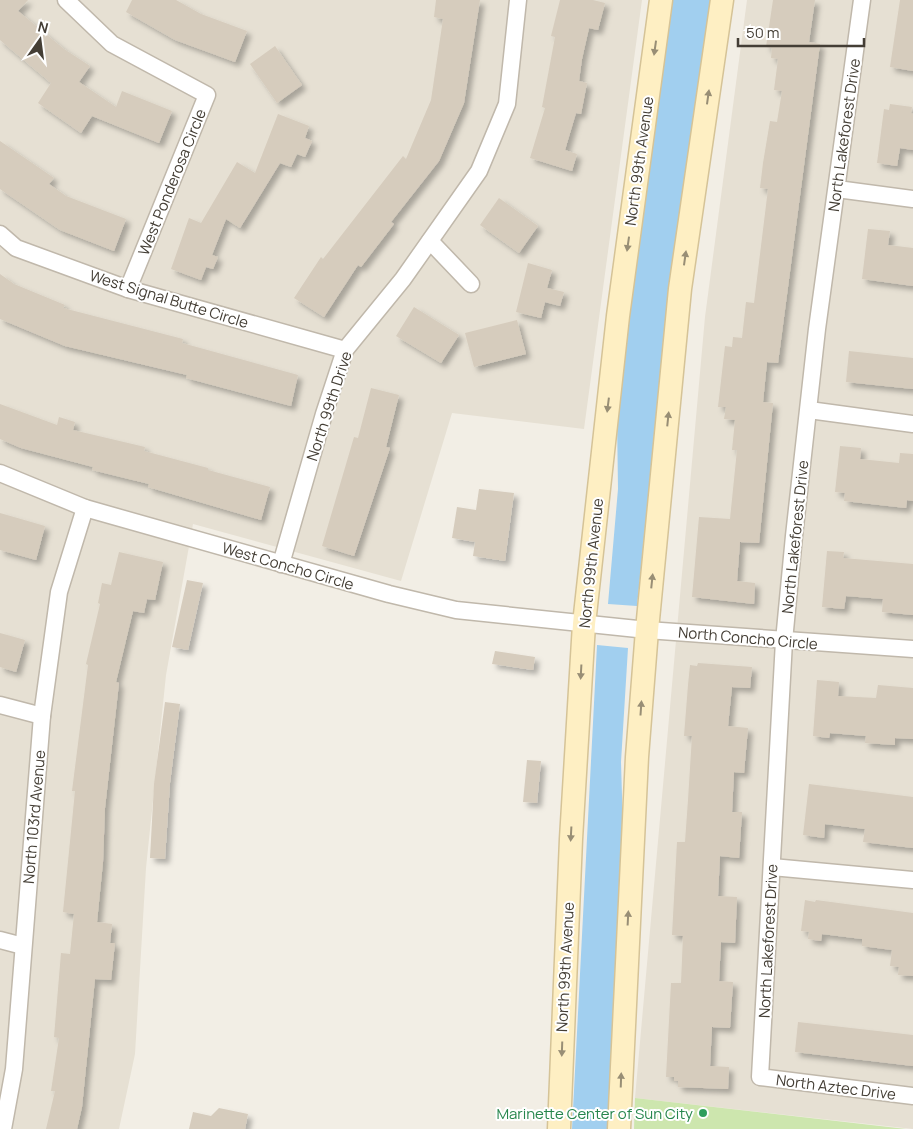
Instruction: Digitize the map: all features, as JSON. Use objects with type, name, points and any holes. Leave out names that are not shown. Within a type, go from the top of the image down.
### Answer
[{"type":"main road","name":"North 99th Avenue","points":[[559,1129],[567,918],[584,624],[618,316],[661,0]]},
{"type":"main road","points":[[619,1129],[636,777],[647,630],[680,289],[722,0]]},
{"type":"street","name":"West Ponderosa Circle","points":[[66,0],[112,44],[207,96],[128,289]]},
{"type":"street","name":"North 99th Drive","points":[[281,564],[324,414],[345,350],[403,279],[479,171],[507,104],[518,0]]},
{"type":"street","name":"North Lakeforest Drive","points":[[760,1077],[784,641],[817,329],[862,0]]},
{"type":"street","points":[[837,188],[913,199]]},
{"type":"street","name":"West Signal Butte Circle","points":[[0,234],[16,248],[128,289],[345,350]]},
{"type":"street","points":[[430,241],[471,284]]},
{"type":"street","points":[[808,410],[913,424]]},
{"type":"street","name":"West Concho Circle","points":[[0,473],[85,508],[448,609],[584,624]]},
{"type":"street","name":"North 103rd Avenue","points":[[3,1129],[14,1068],[42,716],[60,592],[85,508]]},
{"type":"street","name":"North Concho Circle","points":[[584,624],[913,650]]},
{"type":"street","points":[[0,705],[42,716]]},
{"type":"street","points":[[772,867],[913,880]]},
{"type":"street","points":[[0,940],[23,946]]},
{"type":"street","name":"North Aztec Drive","points":[[760,1077],[913,1096]]},
{"type":"shaded area","points":[[0,0],[642,0],[584,429],[452,413],[401,581],[193,524],[166,675],[146,868],[135,1054],[119,1129],[0,1129]]},
{"type":"shaded area","points":[[747,0],[913,0],[913,1129],[635,1098],[705,317]]},
{"type":"green space","name":"Marinette Center of Sun City","points":[[635,1098],[906,1129],[634,1129]]},
{"type":"water","points":[[673,0],[712,0],[666,336],[637,606],[608,604],[618,489],[617,419],[628,315]]},
{"type":"water","points":[[597,645],[628,648],[621,762],[623,829],[613,1129],[572,1129]]},
{"type":"building","points":[[0,0],[28,0],[18,11],[64,49],[90,66],[79,82],[116,107],[122,91],[172,111],[159,143],[92,116],[81,133],[38,103],[51,83],[0,40]]},
{"type":"building","points":[[132,0],[176,0],[201,14],[247,31],[235,62],[175,40],[126,12]]},
{"type":"building","points":[[436,0],[480,0],[464,103],[439,161],[391,222],[394,224],[361,267],[358,265],[324,317],[294,298],[321,257],[323,259],[403,156],[406,159],[431,100],[443,19],[434,17]]},
{"type":"building","points":[[560,0],[593,0],[605,3],[598,30],[589,28],[582,59],[579,81],[587,83],[581,114],[576,113],[565,150],[577,154],[572,171],[530,158],[545,108],[542,107],[555,37],[551,36]]},
{"type":"building","points":[[773,0],[815,0],[809,42],[820,44],[778,363],[767,362],[763,402],[773,403],[759,543],[740,542],[737,581],[755,583],[754,604],[692,597],[699,517],[730,519],[737,450],[732,450],[735,420],[724,419],[726,407],[718,407],[725,346],[732,347],[733,337],[742,338],[746,302],[754,303],[768,189],[760,188],[763,163],[770,121],[777,122],[782,91],[774,90],[778,59],[771,58],[772,48],[766,47]]},
{"type":"building","points":[[900,0],[913,0],[913,71],[890,67]]},
{"type":"building","points":[[275,46],[302,85],[277,103],[250,64]]},
{"type":"building","points":[[890,104],[912,107],[911,113],[913,114],[913,150],[900,148],[897,166],[877,163],[884,109],[889,110]]},
{"type":"building","points":[[278,114],[309,126],[305,138],[312,141],[305,157],[297,154],[291,167],[280,163],[240,228],[226,219],[212,255],[218,257],[213,269],[206,267],[201,280],[171,269],[189,218],[201,223],[237,162],[255,173]]},
{"type":"building","points":[[0,141],[54,178],[49,184],[66,196],[126,219],[114,251],[60,230],[0,189]]},
{"type":"building","points":[[499,198],[538,226],[519,253],[480,225]]},
{"type":"building","points":[[868,229],[890,231],[888,245],[913,248],[913,286],[862,279]]},
{"type":"building","points":[[528,263],[552,270],[547,288],[564,292],[560,306],[545,302],[541,318],[516,312]]},
{"type":"building","points":[[0,274],[14,284],[65,305],[63,308],[183,339],[182,343],[298,375],[291,406],[186,378],[187,375],[65,346],[0,319]]},
{"type":"building","points":[[414,307],[459,335],[441,363],[396,336]]},
{"type":"building","points":[[517,320],[526,354],[474,367],[465,333]]},
{"type":"building","points":[[849,351],[913,358],[913,389],[846,382]]},
{"type":"building","points":[[371,388],[399,395],[386,447],[390,448],[354,556],[322,546],[354,437],[358,438]]},
{"type":"building","points":[[0,404],[57,425],[59,417],[75,422],[73,430],[145,447],[144,451],[270,487],[261,520],[148,487],[149,484],[92,470],[93,467],[21,448],[0,439]]},
{"type":"building","points":[[840,446],[861,448],[860,459],[899,463],[900,453],[913,454],[913,501],[907,500],[906,508],[844,501],[845,493],[835,492]]},
{"type":"building","points":[[479,489],[514,493],[505,561],[473,556],[475,542],[452,538],[457,507],[476,510]]},
{"type":"building","points":[[0,513],[45,526],[36,560],[0,550]]},
{"type":"building","points":[[827,551],[844,552],[843,558],[913,564],[913,615],[882,612],[883,599],[846,596],[844,609],[822,607]]},
{"type":"building","points":[[119,552],[163,562],[155,600],[147,599],[144,613],[133,611],[116,682],[119,683],[105,808],[103,862],[97,922],[112,924],[110,943],[115,943],[111,980],[95,979],[82,1107],[77,1129],[46,1129],[55,1091],[51,1091],[59,1038],[54,1037],[61,953],[70,954],[74,914],[63,912],[75,791],[72,791],[88,665],[86,664],[100,604],[98,603],[102,583],[111,585]]},
{"type":"building","points":[[187,580],[203,583],[188,650],[172,647]]},
{"type":"building","points":[[0,633],[25,640],[16,672],[0,667]]},
{"type":"building","points":[[495,651],[535,657],[533,670],[492,664]]},
{"type":"building","points":[[698,663],[752,667],[750,688],[732,687],[728,726],[748,728],[744,773],[734,772],[732,812],[742,812],[739,858],[720,856],[718,896],[737,897],[735,943],[721,942],[719,981],[733,982],[730,1028],[712,1027],[710,1066],[729,1067],[728,1089],[678,1087],[678,1081],[674,1081],[674,1077],[666,1077],[671,983],[681,983],[683,936],[672,935],[677,842],[685,842],[692,736],[684,736],[690,665],[697,666]]},
{"type":"building","points":[[817,680],[839,682],[838,696],[876,698],[878,685],[913,688],[913,739],[895,738],[895,745],[865,743],[866,736],[830,733],[829,738],[813,736]]},
{"type":"building","points":[[165,702],[180,704],[170,783],[165,859],[150,858],[154,784]]},
{"type":"building","points":[[527,760],[541,761],[537,803],[523,802]]},
{"type":"building","points":[[809,784],[913,797],[913,848],[863,842],[865,829],[825,824],[824,838],[803,835]]},
{"type":"building","points":[[805,900],[913,913],[913,976],[898,975],[899,967],[890,966],[892,950],[862,946],[862,939],[822,934],[821,941],[808,939],[809,932],[801,931]]},
{"type":"building","points":[[798,1022],[913,1035],[913,1066],[795,1052]]},
{"type":"building","points":[[219,1108],[248,1114],[245,1129],[189,1129],[193,1112],[211,1116]]},
{"type":"place","name":"Marinette Center of Sun City","points":[[703,1113]]}]
